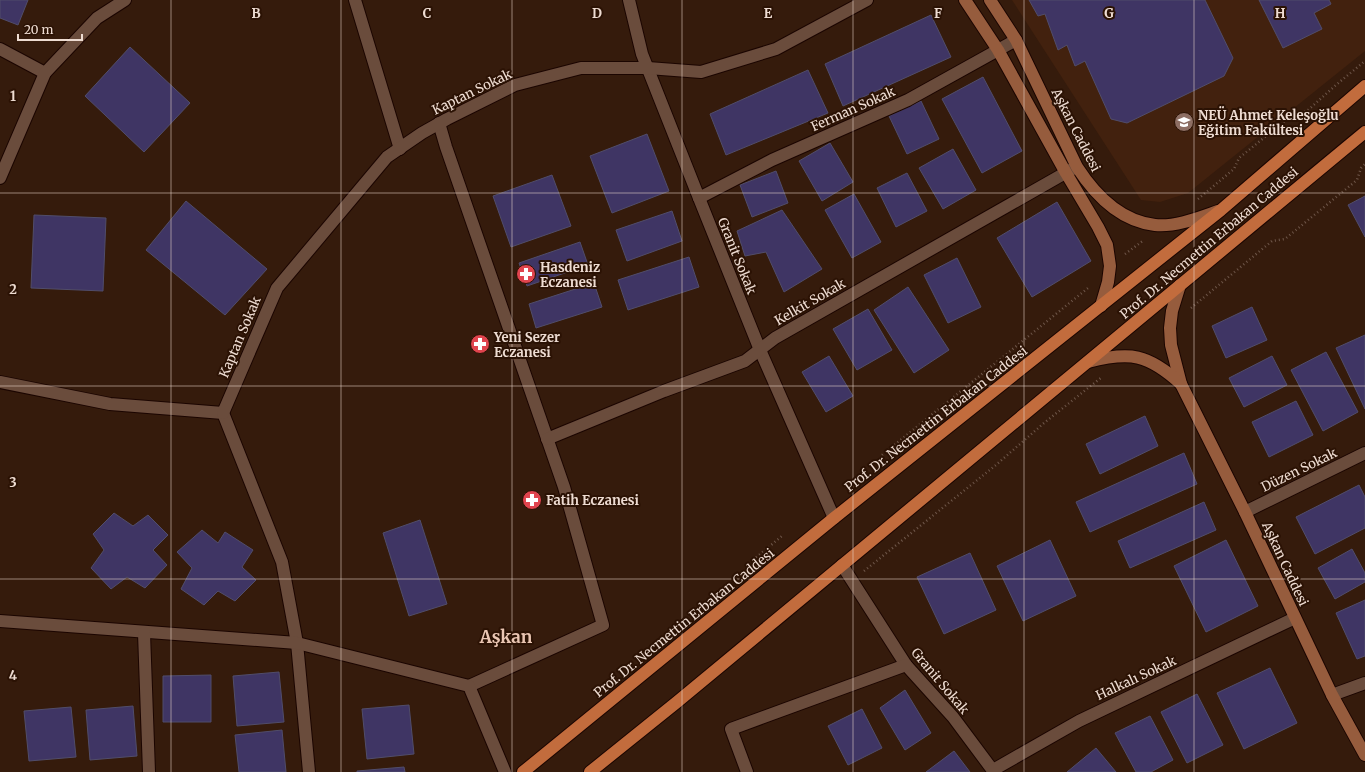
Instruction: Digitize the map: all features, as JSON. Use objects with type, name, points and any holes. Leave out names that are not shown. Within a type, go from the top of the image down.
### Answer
[{"type":"main road","name":"Prof. Dr. Necmettin Erbakan Caddesi","points":[[523,772],[834,518],[1221,210],[1365,86]]},
{"type":"main road","name":"Prof. Dr. Necmettin Erbakan Caddesi","points":[[590,772],[1365,132]]},
{"type":"street","points":[[0,178],[45,73],[97,18],[125,0]]},
{"type":"street","points":[[356,0],[400,149]]},
{"type":"street","name":"Granit Sokak","points":[[629,0],[642,54],[760,350],[834,518]]},
{"type":"street","name":"Kaptan Sokak","points":[[223,413],[277,288],[387,157],[439,123],[515,85],[581,68],[648,68],[701,72],[776,50],[867,0]]},
{"type":"street","points":[[965,0],[998,50],[1107,245],[1110,266],[1108,282],[1101,306]]},
{"type":"street","name":"Aşkan Caddesi","points":[[990,0],[1016,40],[1077,167],[1087,184],[1100,197],[1116,211],[1136,220],[1152,224],[1174,224],[1194,220],[1221,210]]},
{"type":"street","name":"Ferman Sokak","points":[[699,198],[772,160],[908,100],[1016,40]]},
{"type":"street","points":[[0,49],[45,73]]},
{"type":"street","points":[[0,621],[144,633],[297,643],[469,686],[603,625],[564,487],[439,123]]},
{"type":"street","name":"Kelkit Sokak","points":[[547,439],[664,391],[746,361],[774,338],[1077,167]]},
{"type":"street","points":[[1180,285],[1172,310],[1171,345],[1181,384]]},
{"type":"street","points":[[1088,362],[1119,356],[1133,356],[1152,361],[1168,371],[1181,384]]},
{"type":"street","points":[[0,382],[110,404],[223,413],[282,562],[297,643],[309,772]]},
{"type":"street","name":"Aşkan Caddesi","points":[[1181,384],[1245,512],[1332,695],[1365,755]]},
{"type":"street","name":"Düzen Sokak","points":[[1245,512],[1365,453]]},
{"type":"street","name":"Granit Sokak","points":[[842,565],[906,665],[953,717],[993,771]]},
{"type":"street","name":"Halkalı Sokak","points":[[993,771],[1079,721],[1295,618]]},
{"type":"street","points":[[144,633],[149,772]]},
{"type":"street","points":[[747,772],[731,729],[906,665]]},
{"type":"street","points":[[1332,695],[1365,684]]},
{"type":"street","points":[[469,686],[505,772]]},
{"type":"path","points":[[1194,202],[1234,169],[1239,158],[1292,115],[1307,111],[1336,84],[1365,61]]},
{"type":"path","points":[[1171,324],[1272,241],[1285,239],[1351,185],[1357,180],[1361,168],[1365,164]]},
{"type":"path","points":[[1110,266],[1148,236],[1152,224]]},
{"type":"path","points":[[877,460],[1091,286]]},
{"type":"path","points":[[853,581],[996,465],[1044,423],[1105,375]]},
{"type":"path","points":[[751,562],[786,533]]},
{"type":"shaded area","name":"NEÜ Ahmet Keleşoğlu Eğitim Fakültesi","points":[[1012,0],[1365,0],[1365,51],[1188,193],[1160,202],[1141,200]]},
{"type":"building","points":[[0,0],[28,0],[18,25],[0,18]]},
{"type":"building","points":[[1029,0],[1205,0],[1233,58],[1224,76],[1127,123],[1111,119],[1085,61],[1075,66],[1067,45],[1058,50],[1045,14],[1038,16]]},
{"type":"building","points":[[1259,0],[1329,0],[1331,4],[1314,13],[1322,29],[1283,48]]},
{"type":"building","points":[[931,15],[951,57],[843,106],[825,64]]},
{"type":"building","points":[[130,47],[190,103],[144,152],[85,96]]},
{"type":"building","points":[[808,70],[828,113],[726,155],[710,114]]},
{"type":"building","points":[[983,77],[1022,151],[982,173],[942,99]]},
{"type":"building","points":[[921,101],[939,139],[907,154],[889,116]]},
{"type":"building","points":[[647,134],[669,191],[612,213],[590,156]]},
{"type":"building","points":[[830,143],[853,182],[822,201],[799,161]]},
{"type":"building","points":[[953,149],[976,190],[943,209],[919,168]]},
{"type":"building","points":[[776,171],[788,203],[752,217],[740,185]]},
{"type":"building","points":[[907,173],[927,211],[896,227],[877,188]]},
{"type":"building","points":[[552,175],[571,226],[511,247],[493,196]]},
{"type":"building","points":[[854,194],[881,242],[852,258],[825,210]]},
{"type":"building","points":[[1365,196],[1365,237],[1348,205]]},
{"type":"building","points":[[186,201],[267,269],[225,315],[146,250]]},
{"type":"building","points":[[1057,202],[1091,261],[1032,297],[997,238]]},
{"type":"building","points":[[782,210],[822,269],[784,292],[766,252],[745,256],[737,231]]},
{"type":"building","points":[[672,211],[682,241],[627,261],[616,230]]},
{"type":"building","points":[[34,215],[106,218],[103,291],[31,288]]},
{"type":"building","points":[[580,242],[588,265],[527,286],[519,263]]},
{"type":"building","points":[[689,257],[699,287],[628,310],[618,280]]},
{"type":"building","points":[[957,258],[981,307],[948,323],[924,275]]},
{"type":"building","points":[[594,283],[602,307],[536,328],[529,304]]},
{"type":"building","points":[[908,287],[949,350],[914,373],[874,310]]},
{"type":"building","points":[[1252,307],[1267,340],[1226,358],[1212,326]]},
{"type":"building","points":[[868,309],[892,350],[857,370],[833,329]]},
{"type":"building","points":[[1365,335],[1365,409],[1336,348]]},
{"type":"building","points":[[1326,352],[1358,412],[1323,431],[1291,370]]},
{"type":"building","points":[[829,356],[853,396],[826,412],[802,372]]},
{"type":"building","points":[[1272,356],[1287,385],[1244,407],[1229,378]]},
{"type":"building","points":[[1296,401],[1313,435],[1269,457],[1252,422]]},
{"type":"building","points":[[1145,416],[1158,446],[1100,474],[1086,444]]},
{"type":"building","points":[[1184,453],[1197,484],[1090,532],[1076,502]]},
{"type":"building","points":[[1359,485],[1365,497],[1365,528],[1315,554],[1296,517]]},
{"type":"building","points":[[1204,502],[1216,530],[1130,568],[1118,541]]},
{"type":"building","points":[[114,513],[133,526],[148,515],[168,535],[153,550],[167,565],[145,588],[127,577],[111,589],[91,568],[104,550],[93,534]]},
{"type":"building","points":[[420,520],[447,604],[409,616],[383,533]]},
{"type":"building","points":[[202,530],[218,543],[225,532],[253,550],[242,567],[256,580],[235,601],[218,591],[204,605],[181,589],[192,568],[177,552]]},
{"type":"building","points":[[1050,540],[1076,596],[1023,621],[997,566]]},
{"type":"building","points":[[1226,540],[1258,606],[1206,632],[1174,566]]},
{"type":"building","points":[[1352,549],[1365,573],[1365,582],[1335,599],[1318,568]]},
{"type":"building","points":[[970,553],[996,610],[944,634],[917,577]]},
{"type":"building","points":[[1365,600],[1365,656],[1357,659],[1336,613]]},
{"type":"building","points":[[1270,668],[1297,723],[1244,749],[1217,693]]},
{"type":"building","points":[[279,672],[284,722],[237,726],[233,676]]},
{"type":"building","points":[[211,675],[211,722],[163,722],[163,676]]},
{"type":"building","points":[[905,690],[931,733],[905,750],[880,708]]},
{"type":"building","points":[[1197,694],[1223,745],[1187,763],[1161,712]]},
{"type":"building","points":[[409,705],[414,754],[367,759],[362,709]]},
{"type":"building","points":[[133,706],[137,756],[90,760],[86,710]]},
{"type":"building","points":[[71,707],[76,757],[29,761],[24,711]]},
{"type":"building","points":[[862,709],[882,748],[848,765],[828,726]]},
{"type":"building","points":[[1150,716],[1173,760],[1151,772],[1136,772],[1115,733]]},
{"type":"building","points":[[282,730],[286,772],[239,772],[235,735]]},
{"type":"building","points":[[1096,748],[1116,772],[1067,772]]},
{"type":"building","points":[[954,751],[970,772],[926,772]]},
{"type":"building","points":[[404,767],[405,772],[357,772],[357,771]]},
{"type":"place","name":"NEÜ Ahmet Keleşoğlu Eğitim Fakültesi","points":[[1184,122]]},
{"type":"place","name":"Hasdeniz Eczanesi","points":[[526,274]]},
{"type":"place","name":"Yeni Sezer Eczanesi","points":[[480,344]]},
{"type":"place","name":"Fatih Eczanesi","points":[[532,500]]},
{"type":"district","name":"Aşkan","points":[[506,637]]}]
